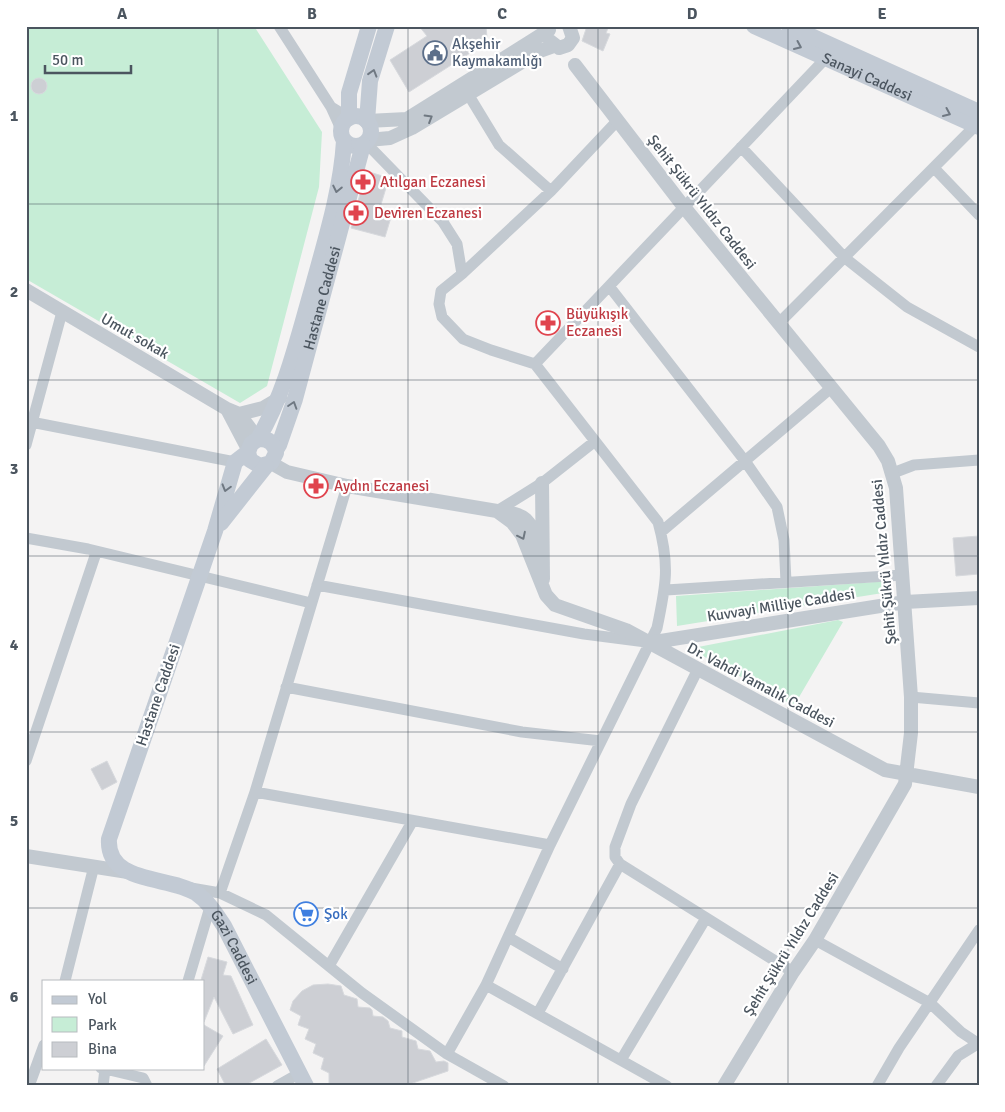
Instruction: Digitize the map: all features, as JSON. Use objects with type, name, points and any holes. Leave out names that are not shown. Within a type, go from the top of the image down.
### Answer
[{"type":"main road","name":"Hastane Caddesi","points":[[111,853],[112,829],[215,530],[235,462],[251,447],[280,398],[325,240],[340,176],[350,93],[369,26]]},
{"type":"main road","points":[[367,121],[358,116],[345,129],[353,146],[366,142],[371,130],[367,121],[370,81],[387,26]]},
{"type":"main road","name":"Sanayi Caddesi","points":[[754,26],[825,59],[978,122]]},
{"type":"main road","name":"Sanayi Caddesi","points":[[789,26],[978,122]]},
{"type":"main road","name":"Hastane Caddesi","points":[[215,530],[271,460],[280,445],[295,399],[366,142]]},
{"type":"main road","points":[[269,441],[271,460],[260,466],[252,462],[251,447],[269,441]]},
{"type":"main road","name":"Gazi Caddesi","points":[[111,853],[128,872],[185,887],[196,893],[210,907],[224,926],[303,1080]]},
{"type":"street","points":[[279,26],[345,129]]},
{"type":"street","points":[[367,121],[407,119],[550,28]]},
{"type":"street","points":[[550,28],[549,39],[566,36]]},
{"type":"street","points":[[366,142],[390,138],[412,128],[566,36]]},
{"type":"street","name":"Şehit Şükrü Yıldız Caddesi","points":[[566,36],[575,65],[684,207],[879,446],[893,473],[898,503],[911,697],[911,733],[907,775],[899,795],[815,940],[792,972],[724,1086]]},
{"type":"street","points":[[535,364],[825,59]]},
{"type":"street","points":[[468,94],[499,145],[551,191]]},
{"type":"street","points":[[447,1054],[486,984],[550,846],[657,628],[666,590],[666,550],[658,522],[535,364],[491,350],[463,338],[442,317],[439,304],[441,291],[462,274],[551,191],[618,120]]},
{"type":"street","points":[[779,323],[935,169],[978,122]]},
{"type":"street","points":[[366,142],[443,222],[457,244],[462,274]]},
{"type":"street","points":[[741,147],[845,258],[907,308],[979,347]]},
{"type":"street","points":[[935,169],[979,215]]},
{"type":"street","points":[[609,286],[745,461],[777,508],[784,540],[786,582]]},
{"type":"street","name":"Umut sokak","points":[[26,290],[233,411]]},
{"type":"street","points":[[26,445],[30,421],[62,312]]},
{"type":"street","points":[[661,532],[832,388]]},
{"type":"street","points":[[251,447],[233,411],[263,408],[280,398]]},
{"type":"street","points":[[30,421],[235,462]]},
{"type":"street","points":[[497,511],[542,483],[594,442]]},
{"type":"street","name":"Dr. Vahdi Yamalık Caddesi","points":[[271,460],[287,472],[347,486],[516,513],[527,519],[541,550]]},
{"type":"street","points":[[893,473],[914,465],[979,460]]},
{"type":"street","name":"Dr. Vahdi Yamalık Caddesi","points":[[542,483],[541,550],[543,585]]},
{"type":"street","points":[[220,893],[255,792],[347,486]]},
{"type":"street","name":"Dr. Vahdi Yamalık Caddesi","points":[[497,511],[512,522],[522,534],[546,595],[555,606],[626,630],[885,770],[979,787]]},
{"type":"street","points":[[26,538],[311,603]]},
{"type":"street","points":[[27,757],[96,553]]},
{"type":"street","points":[[666,590],[903,575]]},
{"type":"street","points":[[317,585],[533,623],[584,634],[648,643]]},
{"type":"street","name":"Kuvvayi Milliye Caddesi","points":[[648,643],[905,602],[979,598]]},
{"type":"street","points":[[698,669],[630,804],[615,847],[615,857],[620,864],[792,972]]},
{"type":"street","points":[[286,687],[522,732],[601,741]]},
{"type":"street","points":[[911,697],[979,704]]},
{"type":"street","points":[[255,792],[550,846]]},
{"type":"street","points":[[329,966],[412,822]]},
{"type":"street","points":[[65,980],[94,866],[111,853]]},
{"type":"street","points":[[26,856],[128,872]]},
{"type":"street","points":[[538,1013],[620,864]]},
{"type":"street","points":[[185,887],[220,893],[266,915],[362,993],[447,1054],[496,1084]]},
{"type":"street","points":[[188,980],[210,907]]},
{"type":"street","points":[[620,1060],[706,918]]},
{"type":"street","points":[[877,1086],[899,1048],[978,934]]},
{"type":"street","points":[[508,937],[562,969]]},
{"type":"street","points":[[815,940],[930,1003],[960,1032],[979,1044],[958,1056],[936,1086]]},
{"type":"street","points":[[486,984],[668,1086]]},
{"type":"street","points":[[29,1086],[42,1051]]},
{"type":"street","points":[[103,1070],[103,1086]]},
{"type":"street","points":[[108,1070],[146,1077]]},
{"type":"street","points":[[277,1086],[303,1080]]},
{"type":"green space","points":[[26,26],[254,26],[322,132],[319,187],[267,386],[240,403],[26,279]]},
{"type":"green space","points":[[889,581],[893,589],[889,592],[677,626],[676,596]]},
{"type":"green space","points":[[838,620],[843,622],[795,704],[792,705],[701,655],[698,647]]},
{"type":"building","name":"Akşehir Kaymakamlığı","points":[[419,26],[486,26],[487,38],[481,46],[409,92],[390,60],[427,36]]},
{"type":"building","points":[[587,26],[609,26],[606,33],[610,34],[603,51],[582,41]]},
{"type":"building","points":[[36,78],[42,78],[47,83],[45,92],[36,94],[31,89],[31,83]]},
{"type":"building","points":[[366,171],[389,178],[379,211],[392,214],[385,237],[351,228]]},
{"type":"building","points":[[979,536],[979,574],[956,576],[953,538]]},
{"type":"building","points":[[107,761],[117,782],[102,790],[91,769]]},
{"type":"building","points":[[208,957],[227,962],[223,975],[231,976],[253,1025],[233,1034],[214,997],[205,1020],[205,980],[201,980]]},
{"type":"building","points":[[328,984],[341,986],[344,995],[357,999],[358,1007],[370,1008],[373,1016],[383,1017],[388,1021],[390,1028],[402,1031],[402,1037],[416,1041],[418,1049],[430,1051],[436,1062],[444,1061],[448,1063],[448,1071],[404,1086],[329,1084],[329,1073],[321,1069],[324,1058],[313,1053],[316,1044],[305,1039],[309,1029],[298,1025],[301,1016],[290,1010],[293,1001],[302,991],[313,985]]},
{"type":"building","points":[[205,1026],[223,1036],[205,1064]]},
{"type":"building","points":[[266,1039],[282,1065],[244,1086],[226,1086],[217,1069]]},
{"type":"place","name":"Akşehir Kaymakamlığı","points":[[435,53]]},
{"type":"place","name":"Atılgan Eczanesi","points":[[363,182]]},
{"type":"place","name":"Deviren Eczanesi","points":[[356,213]]},
{"type":"place","name":"Büyükışık Eczanesi","points":[[548,323]]},
{"type":"place","name":"Aydın Eczanesi","points":[[316,486]]},
{"type":"place","name":"Şok","points":[[306,914]]}]
